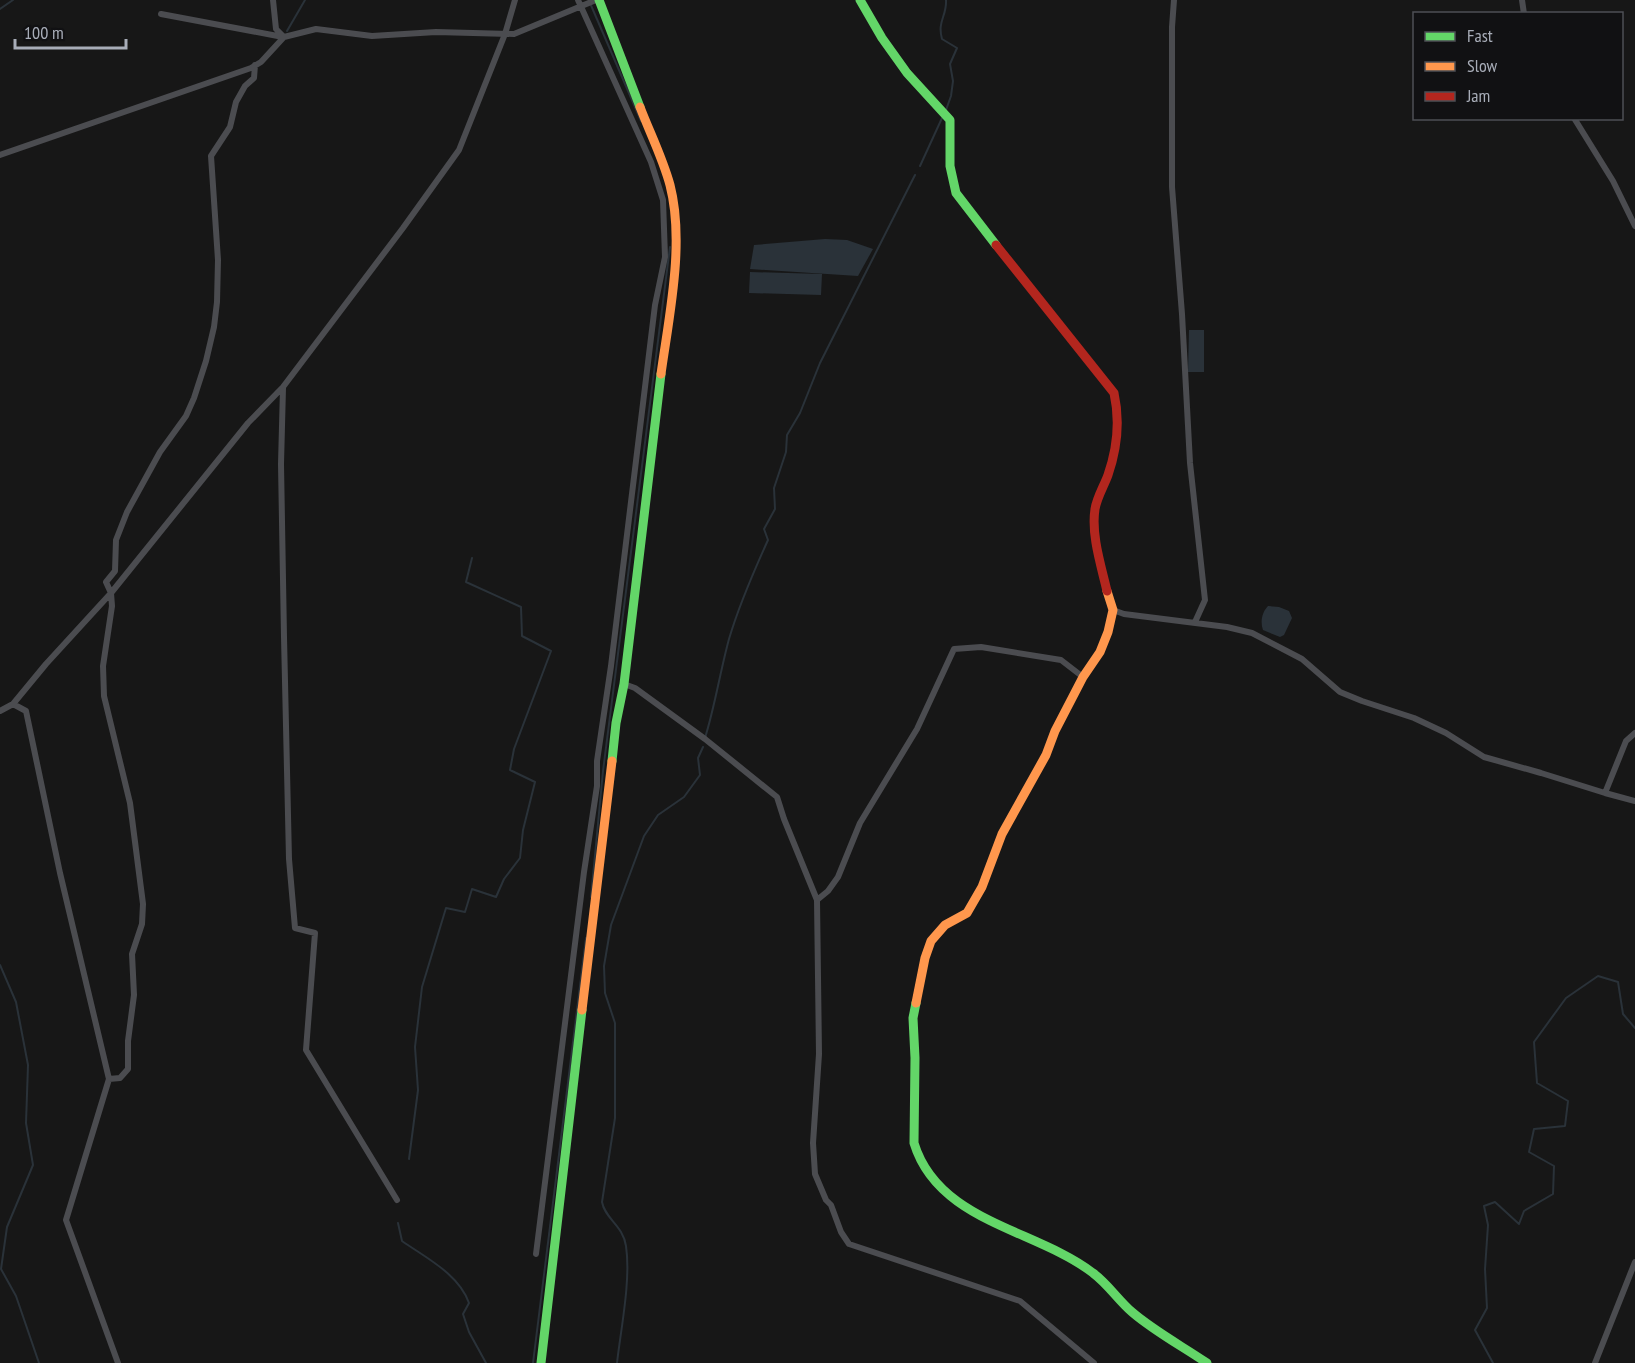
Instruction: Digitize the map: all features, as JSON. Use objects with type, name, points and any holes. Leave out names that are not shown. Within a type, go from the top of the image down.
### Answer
[{"type":"street","points":[[273,0],[276,29],[284,37]]},
{"type":"street","points":[[0,711],[13,704],[111,593],[248,423],[283,387],[459,150],[505,34],[515,0]]},
{"type":"street","points":[[536,1254],[597,786],[597,761],[611,666],[655,305],[665,256],[663,200],[651,162],[578,0]]},
{"type":"street","points":[[161,14],[284,37],[316,29],[372,36],[436,32],[505,34],[521,33],[597,0],[670,185],[675,207],[676,228],[670,301],[624,684],[616,723],[541,1363]]},
{"type":"street","points":[[860,0],[882,38],[907,74],[950,120],[952,184],[956,193],[1042,305],[1114,393],[1119,420],[1109,473],[1095,510],[1095,528],[1113,610],[1108,632],[1100,652],[1083,677],[1055,731],[1046,754],[1002,834],[979,894],[967,913],[945,925],[932,941],[925,958],[913,1018],[914,1143],[926,1170],[948,1194],[970,1210],[1071,1259],[1094,1273],[1132,1312],[1207,1363]]},
{"type":"street","points":[[1174,0],[1172,187],[1190,463],[1205,600],[1195,622]]},
{"type":"street","points":[[0,155],[255,65],[284,37]]},
{"type":"street","points":[[109,1079],[120,1078],[128,1069],[128,1041],[134,995],[132,954],[142,924],[143,904],[130,802],[104,696],[103,666],[112,606],[111,593],[106,582],[115,571],[116,540],[127,512],[160,452],[186,416],[206,361],[217,302],[218,260],[211,156],[230,127],[236,102],[245,86],[254,78],[255,65]]},
{"type":"street","points":[[1575,120],[1613,181],[1635,226]]},
{"type":"street","points":[[283,387],[281,476],[289,859],[295,928],[315,933],[306,1050],[397,1200]]},
{"type":"street","points":[[1113,610],[1125,614],[1195,622],[1252,633],[1302,659],[1340,692],[1414,718],[1446,733],[1484,757],[1635,801]]},
{"type":"street","points":[[817,900],[828,891],[838,877],[860,823],[917,729],[954,649],[981,647],[1061,660],[1083,677]]},
{"type":"street","points":[[624,684],[635,688],[705,739],[777,797],[783,819],[817,900],[819,1054],[813,1143],[815,1174],[826,1200],[831,1205],[841,1232],[849,1244],[1020,1301],[1095,1363]]},
{"type":"street","points":[[13,704],[26,711],[60,873],[109,1079],[66,1220],[118,1363]]},
{"type":"street","points":[[1605,794],[1626,741],[1635,733]]},
{"type":"street","points":[[1595,1363],[1635,1262]]},
{"type":"shaded area","points":[[825,239],[847,240],[873,249],[858,276],[750,269],[754,245]]},
{"type":"shaded area","points":[[750,272],[822,274],[821,295],[749,293]]},
{"type":"shaded area","points":[[1189,330],[1204,330],[1204,372],[1188,372]]},
{"type":"shaded area","points":[[1268,606],[1289,611],[1292,618],[1284,635],[1280,637],[1263,630],[1262,617]]},
{"type":"waterway","points":[[0,9],[13,0]]},
{"type":"waterway","points":[[287,31],[305,0]]},
{"type":"waterway","points":[[946,0],[941,23],[942,39],[957,48],[950,64],[953,81],[946,110]]},
{"type":"waterway","points":[[590,3],[641,121]]},
{"type":"waterway","points":[[920,166],[942,118]]},
{"type":"waterway","points":[[705,738],[733,626],[768,540],[764,529],[775,509],[774,488],[786,452],[787,435],[800,413],[820,363],[915,175]]},
{"type":"waterway","points":[[591,897],[603,771],[670,247]]},
{"type":"waterway","points":[[409,1159],[418,1090],[415,1047],[422,987],[446,908],[465,912],[472,889],[496,897],[504,879],[520,858],[523,830],[535,782],[510,770],[514,749],[551,651],[522,636],[521,607],[466,582],[472,558]]},
{"type":"waterway","points":[[617,1363],[626,1289],[627,1259],[624,1239],[602,1202],[615,1118],[615,1023],[605,993],[604,966],[611,925],[644,836],[658,815],[684,797],[700,775],[698,758],[703,747]]},
{"type":"waterway","points":[[533,1363],[586,938]]},
{"type":"waterway","points":[[0,965],[16,1002],[28,1065],[26,1123],[33,1165],[7,1227],[1,1269],[16,1296],[39,1363]]},
{"type":"waterway","points":[[1493,1363],[1475,1330],[1487,1308],[1485,1269],[1488,1225],[1484,1206],[1495,1202],[1519,1224],[1524,1211],[1553,1194],[1554,1166],[1529,1152],[1534,1129],[1565,1126],[1568,1101],[1537,1083],[1534,1042],[1566,998],[1598,976],[1618,982],[1623,1014],[1635,1028]]},
{"type":"waterway","points":[[398,1223],[402,1241],[441,1268],[458,1283],[469,1303],[463,1314],[469,1332],[486,1363]]},
{"type":"traffic: fast","points":[[599,0],[640,107]]},
{"type":"traffic: fast","points":[[860,0],[882,38],[907,73],[950,120],[950,166],[956,193],[996,245]]},
{"type":"traffic: fast","points":[[612,761],[616,723],[624,684],[661,374]]},
{"type":"traffic: fast","points":[[916,1003],[913,1018],[914,1143],[926,1169],[944,1190],[966,1207],[1070,1258],[1093,1273],[1141,1319],[1207,1363]]},
{"type":"traffic: fast","points":[[541,1363],[582,1010]]},
{"type":"traffic: slow","points":[[640,107],[670,185],[676,231],[674,280],[661,374]]},
{"type":"traffic: slow","points":[[916,1003],[925,958],[931,941],[945,925],[967,913],[982,887],[1002,834],[1046,755],[1055,731],[1083,677],[1100,652],[1113,610],[1107,591]]},
{"type":"traffic: slow","points":[[582,1010],[612,761]]},
{"type":"traffic: jam","points":[[996,245],[1114,393],[1117,414],[1114,455],[1096,505],[1094,519],[1097,550],[1107,591]]}]
